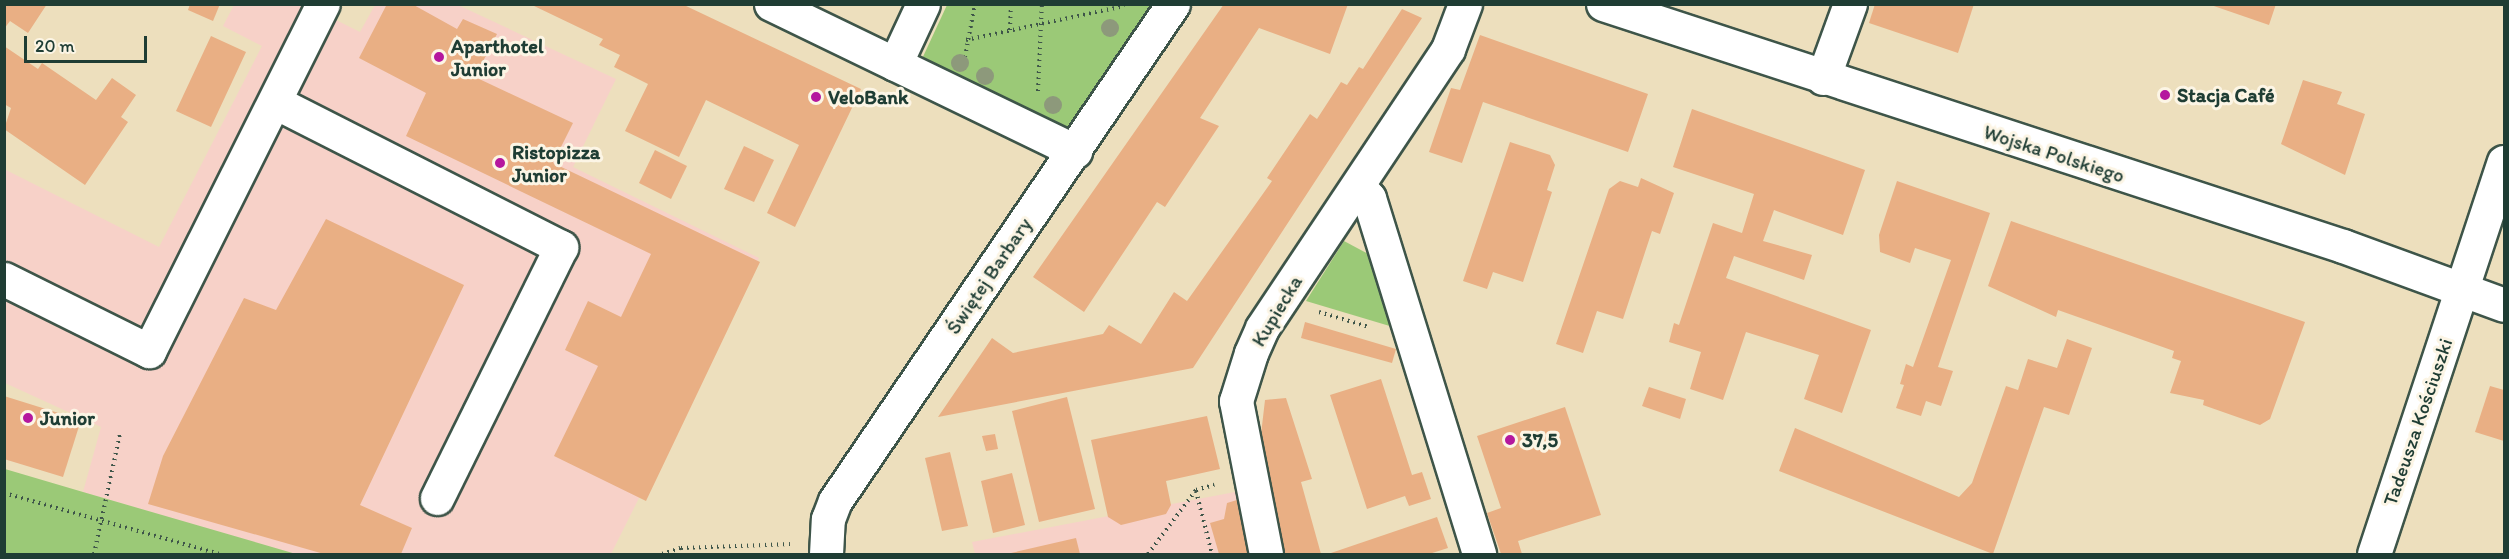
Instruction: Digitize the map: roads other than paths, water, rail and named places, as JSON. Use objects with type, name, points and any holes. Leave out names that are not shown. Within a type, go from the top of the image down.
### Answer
[{"type":"street","points":[[4,279],[149,351],[322,4]]},
{"type":"street","points":[[771,4],[1075,151]]},
{"type":"street","points":[[895,64],[922,4]]},
{"type":"street","name":"Świętej Barbary","points":[[825,549],[835,501],[1173,4]]},
{"type":"street","name":"Kupiecka","points":[[1266,555],[1256,516],[1236,401],[1262,328],[1359,187],[1448,49],[1465,4]]},
{"type":"street","name":"Wojska Polskiego","points":[[1603,4],[2505,305]]},
{"type":"street","points":[[1823,78],[1850,4]]},
{"type":"street","points":[[275,102],[561,248],[437,498]]},
{"type":"street","name":"Tadeusza Kościuszki","points":[[2374,555],[2505,162]]},
{"type":"street","points":[[1359,187],[1369,198],[1479,555]]},
{"type":"place","name":"Aparthotel Junior","points":[[439,57]]},
{"type":"place","name":"Stacja Café","points":[[2165,95]]},
{"type":"place","name":"VeloBank","points":[[816,97]]},
{"type":"place","name":"Ristopizza Junior","points":[[500,163]]},
{"type":"place","name":"Junior","points":[[28,418]]},
{"type":"place","name":"37,5","points":[[1510,440]]}]
